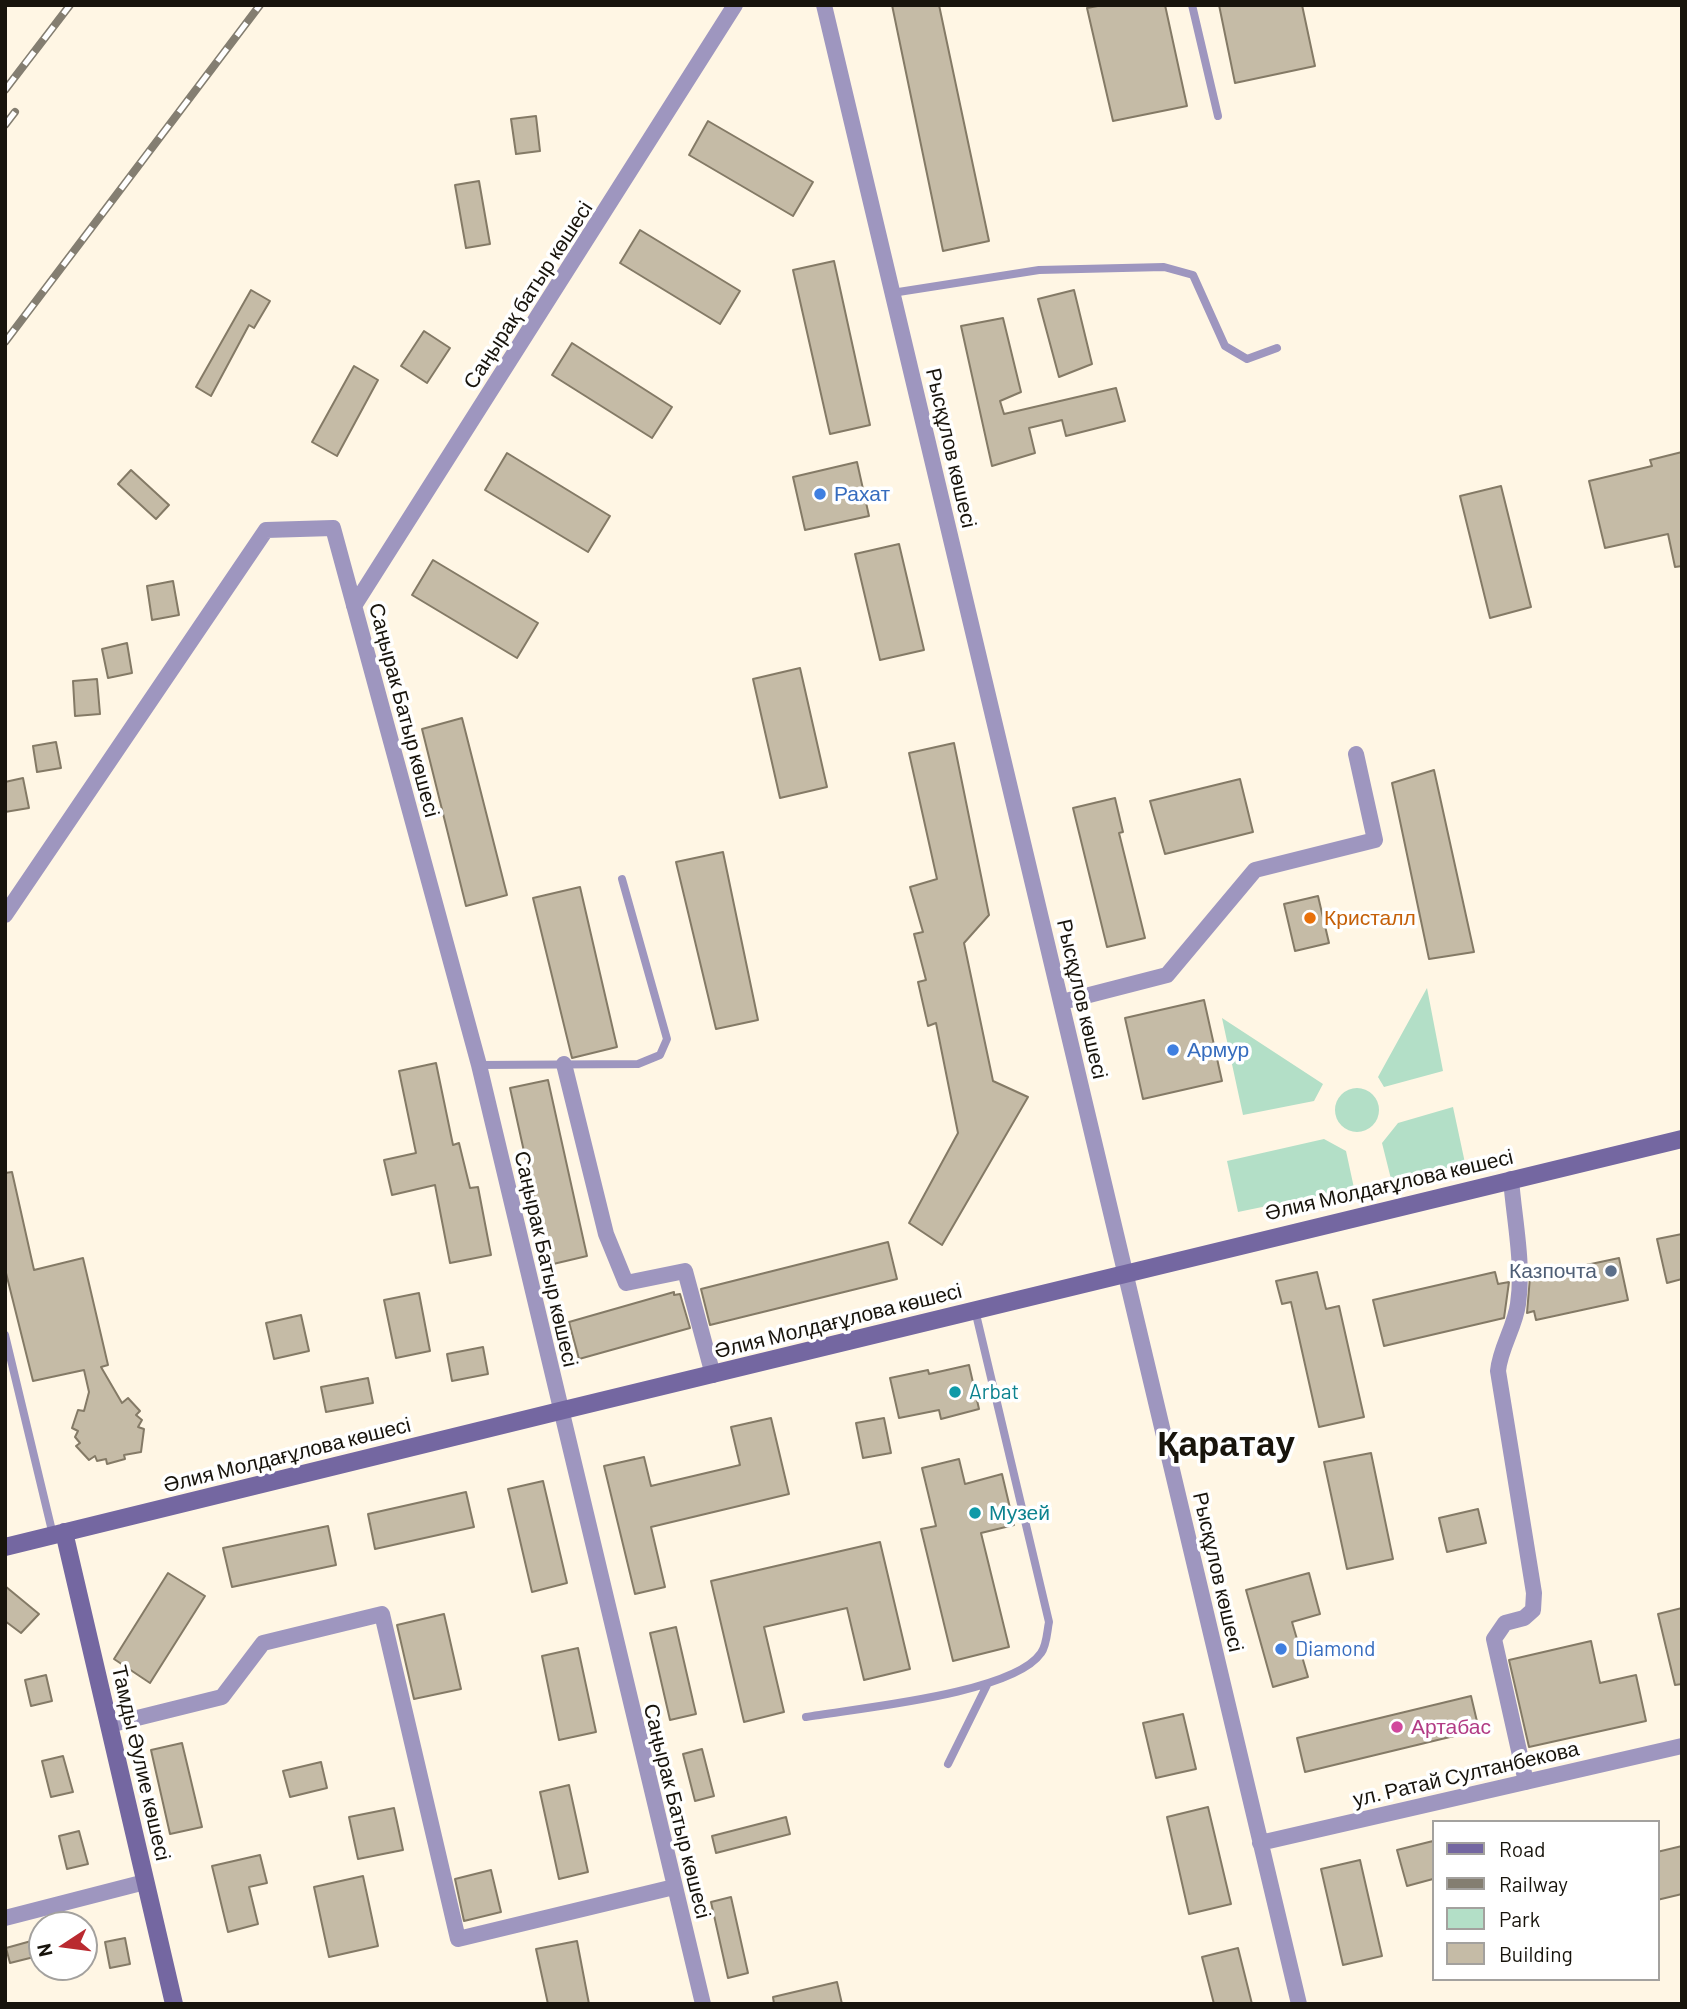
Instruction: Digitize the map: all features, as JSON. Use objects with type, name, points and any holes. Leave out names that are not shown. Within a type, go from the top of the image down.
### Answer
[{"type":"street","name":"Саңырақ батыр көшесі","points":[[354,606],[735,5]]},
{"type":"street","name":"Рысқұлов көшесі","points":[[824,5],[1299,2004]]},
{"type":"street","name":"Саңырак Батыр көшесі","points":[[5,915],[266,530],[332,528],[479,1065],[703,2004]]},
{"type":"street","points":[[1062,1002],[1167,975],[1255,870],[1375,840],[1356,754]]},
{"type":"street","points":[[564,1064],[606,1234],[625,1283],[685,1271],[713,1375]]},
{"type":"street","name":"Әлия Молдағұлова көшесі","points":[[5,1547],[1126,1272],[1682,1139]]},
{"type":"street","points":[[1511,1179],[1521,1285],[1513,1329],[1499,1359],[1498,1371],[1534,1593],[1533,1611],[1524,1618],[1505,1623],[1494,1639],[1526,1782]]},
{"type":"street","name":"Тамды Әулие көшесі","points":[[59,1534],[108,1725],[174,2004]]},
{"type":"street","points":[[108,1725],[222,1697],[263,1643],[382,1614],[458,1939],[674,1887]]},
{"type":"street","name":"ул. Ратай Султанбекова","points":[[1260,1843],[1682,1746]]},
{"type":"street","points":[[5,1918],[145,1882]]},
{"type":"lane","points":[[1192,5],[1218,116]]},
{"type":"lane","points":[[892,293],[1039,270],[1164,267],[1193,275],[1226,346],[1247,359],[1277,348]]},
{"type":"lane","points":[[479,1065],[638,1064],[660,1055],[667,1039],[622,879]]},
{"type":"lane","points":[[806,1717],[987,1685],[1023,1669],[1042,1652],[1049,1622],[975,1310]]},
{"type":"lane","points":[[5,1335],[59,1534]]},
{"type":"lane","points":[[948,1764],[987,1685]]},
{"type":"green space","points":[[1427,988],[1443,1071],[1384,1087],[1378,1077]]},
{"type":"green space","points":[[1222,1018],[1323,1084],[1314,1101],[1243,1115]]},
{"type":"green space","points":[[1357,1088],[1372,1095],[1379,1110],[1372,1125],[1357,1132],[1342,1125],[1335,1110],[1342,1095]]},
{"type":"green space","points":[[1453,1107],[1465,1163],[1392,1183],[1382,1143],[1398,1123]]},
{"type":"green space","points":[[1324,1139],[1346,1151],[1354,1188],[1238,1212],[1227,1161]]},
{"type":"building","points":[[892,5],[939,5],[989,241],[943,251]]},
{"type":"building","points":[[1103,5],[1165,5],[1187,106],[1113,121],[1087,8]]},
{"type":"building","points":[[1219,5],[1302,5],[1315,66],[1235,83]]},
{"type":"building","points":[[536,116],[540,151],[516,154],[511,119]]},
{"type":"building","points":[[708,121],[813,182],[793,216],[689,155]]},
{"type":"building","points":[[479,181],[490,244],[466,248],[455,185]]},
{"type":"building","points":[[640,230],[740,291],[720,324],[620,263]]},
{"type":"building","points":[[834,261],[870,425],[830,434],[793,270]]},
{"type":"building","points":[[251,290],[270,301],[254,328],[249,325],[211,396],[196,387]]},
{"type":"building","points":[[1074,290],[1092,364],[1059,377],[1038,299]]},
{"type":"building","points":[[1003,318],[1021,392],[1000,401],[1004,414],[1116,388],[1125,421],[1066,436],[1062,420],[1029,428],[1035,453],[992,466],[961,326]]},
{"type":"building","points":[[424,331],[450,348],[427,383],[401,366]]},
{"type":"building","points":[[572,343],[672,407],[652,438],[552,375]]},
{"type":"building","points":[[354,366],[378,380],[337,456],[312,442]]},
{"type":"building","points":[[1682,452],[1682,566],[1675,567],[1668,534],[1605,548],[1589,481],[1652,466],[1650,460]]},
{"type":"building","points":[[507,453],[610,516],[588,552],[485,490]]},
{"type":"building","points":[[857,462],[869,516],[805,530],[793,477]]},
{"type":"building","points":[[131,470],[169,505],[156,519],[118,484]]},
{"type":"building","points":[[1501,486],[1531,607],[1490,618],[1460,496]]},
{"type":"building","points":[[899,544],[924,650],[880,660],[855,554]]},
{"type":"building","points":[[433,560],[538,623],[517,658],[412,595]]},
{"type":"building","points":[[173,581],[179,615],[152,620],[147,586]]},
{"type":"building","points":[[127,643],[132,673],[108,678],[102,649]]},
{"type":"building","points":[[800,668],[827,787],[780,798],[753,679]]},
{"type":"building","points":[[97,679],[100,714],[75,716],[73,681]]},
{"type":"building","points":[[462,718],[507,895],[466,906],[422,729]]},
{"type":"building","points":[[56,742],[61,768],[37,772],[33,746]]},
{"type":"building","points":[[954,743],[989,915],[964,943],[993,1081],[1028,1097],[942,1245],[909,1223],[958,1133],[936,1023],[928,1026],[918,982],[926,980],[914,934],[923,932],[910,887],[937,879],[909,753]]},
{"type":"building","points":[[1434,770],[1474,952],[1429,959],[1392,783]]},
{"type":"building","points":[[23,778],[29,808],[5,812],[5,782]]},
{"type":"building","points":[[1240,779],[1253,832],[1165,854],[1150,801]]},
{"type":"building","points":[[1115,798],[1123,832],[1119,833],[1145,938],[1107,947],[1073,808]]},
{"type":"building","points":[[723,852],[758,1020],[716,1029],[676,862]]},
{"type":"building","points":[[580,887],[617,1047],[572,1058],[533,898]]},
{"type":"building","points":[[1318,896],[1329,943],[1295,951],[1284,904]]},
{"type":"building","name":"Армур","points":[[1204,1000],[1222,1081],[1143,1099],[1125,1018]]},
{"type":"building","points":[[436,1063],[453,1145],[459,1143],[470,1188],[478,1187],[491,1255],[450,1263],[435,1185],[392,1195],[384,1160],[416,1153],[399,1071]]},
{"type":"building","points":[[548,1080],[587,1256],[549,1265],[510,1088]]},
{"type":"building","points":[[12,1172],[34,1270],[83,1258],[108,1365],[101,1367],[122,1403],[128,1398],[140,1411],[136,1415],[142,1420],[138,1427],[144,1429],[141,1452],[124,1455],[125,1459],[107,1464],[106,1459],[97,1461],[95,1456],[89,1460],[76,1446],[80,1443],[75,1437],[78,1431],[72,1428],[78,1410],[84,1411],[89,1392],[84,1370],[33,1381],[5,1269],[5,1173]]},
{"type":"building","points":[[1682,1234],[1682,1279],[1667,1283],[1657,1239]]},
{"type":"building","points":[[888,1242],[897,1279],[710,1325],[701,1289]]},
{"type":"building","points":[[1619,1258],[1628,1300],[1536,1320],[1534,1311],[1527,1313],[1530,1277]]},
{"type":"building","points":[[1317,1272],[1326,1309],[1339,1306],[1364,1417],[1319,1427],[1291,1302],[1282,1304],[1276,1281]]},
{"type":"building","points":[[1495,1272],[1498,1284],[1509,1282],[1504,1318],[1384,1346],[1373,1300]]},
{"type":"building","points":[[674,1292],[674,1295],[680,1294],[690,1328],[579,1359],[569,1322]]},
{"type":"building","points":[[419,1293],[430,1351],[396,1358],[384,1300]]},
{"type":"building","points":[[301,1315],[309,1351],[274,1359],[266,1323]]},
{"type":"building","points":[[483,1347],[488,1374],[452,1381],[447,1354]]},
{"type":"building","points":[[969,1365],[979,1409],[941,1419],[939,1410],[899,1418],[890,1378],[928,1370],[929,1374]]},
{"type":"building","points":[[368,1378],[373,1403],[326,1412],[321,1387]]},
{"type":"building","points":[[771,1418],[789,1494],[651,1527],[665,1587],[635,1594],[604,1466],[644,1457],[651,1486],[740,1465],[731,1427]]},
{"type":"building","points":[[884,1418],[891,1453],[863,1458],[856,1423]]},
{"type":"building","points":[[1371,1453],[1393,1559],[1347,1569],[1324,1462]]},
{"type":"building","points":[[959,1459],[965,1484],[1002,1474],[1014,1525],[981,1533],[1009,1647],[953,1661],[921,1529],[936,1526],[922,1468]]},
{"type":"building","points":[[543,1481],[567,1583],[532,1592],[508,1489]]},
{"type":"building","points":[[466,1492],[474,1527],[375,1549],[368,1514]]},
{"type":"building","points":[[1478,1509],[1486,1543],[1447,1552],[1439,1518]]},
{"type":"building","points":[[328,1526],[336,1565],[232,1587],[223,1548]]},
{"type":"building","points":[[880,1542],[910,1669],[864,1680],[847,1608],[764,1627],[784,1712],[744,1722],[711,1581]]},
{"type":"building","points":[[168,1573],[205,1596],[150,1683],[114,1659]]},
{"type":"building","name":"Diamond","points":[[1309,1573],[1320,1614],[1292,1622],[1308,1677],[1273,1687],[1246,1590]]},
{"type":"building","points":[[5,1586],[39,1614],[21,1633],[5,1621]]},
{"type":"building","points":[[1682,1608],[1682,1684],[1675,1685],[1658,1614]]},
{"type":"building","points":[[444,1614],[461,1689],[414,1699],[397,1625]]},
{"type":"building","points":[[676,1627],[696,1714],[670,1720],[650,1633]]},
{"type":"building","points":[[1591,1641],[1600,1683],[1636,1675],[1646,1721],[1529,1747],[1509,1660]]},
{"type":"building","points":[[578,1648],[596,1732],[559,1740],[542,1656]]},
{"type":"building","points":[[46,1675],[52,1701],[31,1706],[25,1680]]},
{"type":"building","points":[[1471,1696],[1479,1730],[1305,1772],[1297,1738]]},
{"type":"building","points":[[1183,1714],[1196,1769],[1156,1778],[1143,1723]]},
{"type":"building","points":[[182,1743],[202,1827],[170,1834],[151,1750]]},
{"type":"building","points":[[702,1749],[714,1796],[695,1801],[683,1754]]},
{"type":"building","points":[[63,1756],[73,1792],[51,1797],[42,1761]]},
{"type":"building","points":[[321,1762],[327,1788],[290,1797],[283,1771]]},
{"type":"building","points":[[569,1785],[588,1872],[559,1879],[540,1792]]},
{"type":"building","points":[[1208,1807],[1231,1904],[1189,1914],[1167,1817]]},
{"type":"building","points":[[394,1808],[403,1850],[358,1859],[349,1817]]},
{"type":"building","points":[[786,1817],[790,1834],[716,1853],[712,1836]]},
{"type":"building","points":[[79,1831],[88,1864],[67,1869],[59,1836]]},
{"type":"building","points":[[1432,1841],[1432,1879],[1407,1886],[1397,1850]]},
{"type":"building","points":[[1682,1846],[1682,1894],[1659,1900],[1659,1852]]},
{"type":"building","points":[[260,1855],[267,1883],[249,1887],[258,1924],[228,1932],[212,1866]]},
{"type":"building","points":[[1360,1860],[1382,1956],[1343,1965],[1321,1869]]},
{"type":"building","points":[[491,1870],[501,1912],[464,1921],[455,1879]]},
{"type":"building","points":[[363,1876],[378,1946],[329,1957],[314,1887]]},
{"type":"building","points":[[731,1897],[748,1973],[728,1978],[711,1902]]},
{"type":"building","points":[[125,1938],[130,1964],[110,1968],[105,1942]]},
{"type":"building","points":[[577,1941],[589,2004],[548,2004],[536,1949]]},
{"type":"building","points":[[28,1942],[28,1958],[10,1963],[6,1948]]},
{"type":"building","points":[[1238,1948],[1252,2004],[1214,2004],[1202,1957]]},
{"type":"building","points":[[837,1982],[842,2004],[774,2004],[773,1997]]},
{"type":"railway","points":[[5,90],[70,5]]},
{"type":"railway","points":[[5,342],[260,5]]},
{"type":"railway","points":[[5,125],[15,112]]},
{"type":"place","name":"Рахат","points":[[820,494]]},
{"type":"place","name":"Кристалл","points":[[1310,918]]},
{"type":"place","name":"Армур","points":[[1173,1050]]},
{"type":"place","name":"Казпочта","points":[[1611,1271]]},
{"type":"place","name":"Arbat","points":[[955,1392]]},
{"type":"place","name":"Музей","points":[[975,1513]]},
{"type":"place","name":"Diamond","points":[[1281,1649]]},
{"type":"place","name":"Артабас","points":[[1397,1727]]},
{"type":"district","name":"Қаратау","points":[[1226,1444]]}]
